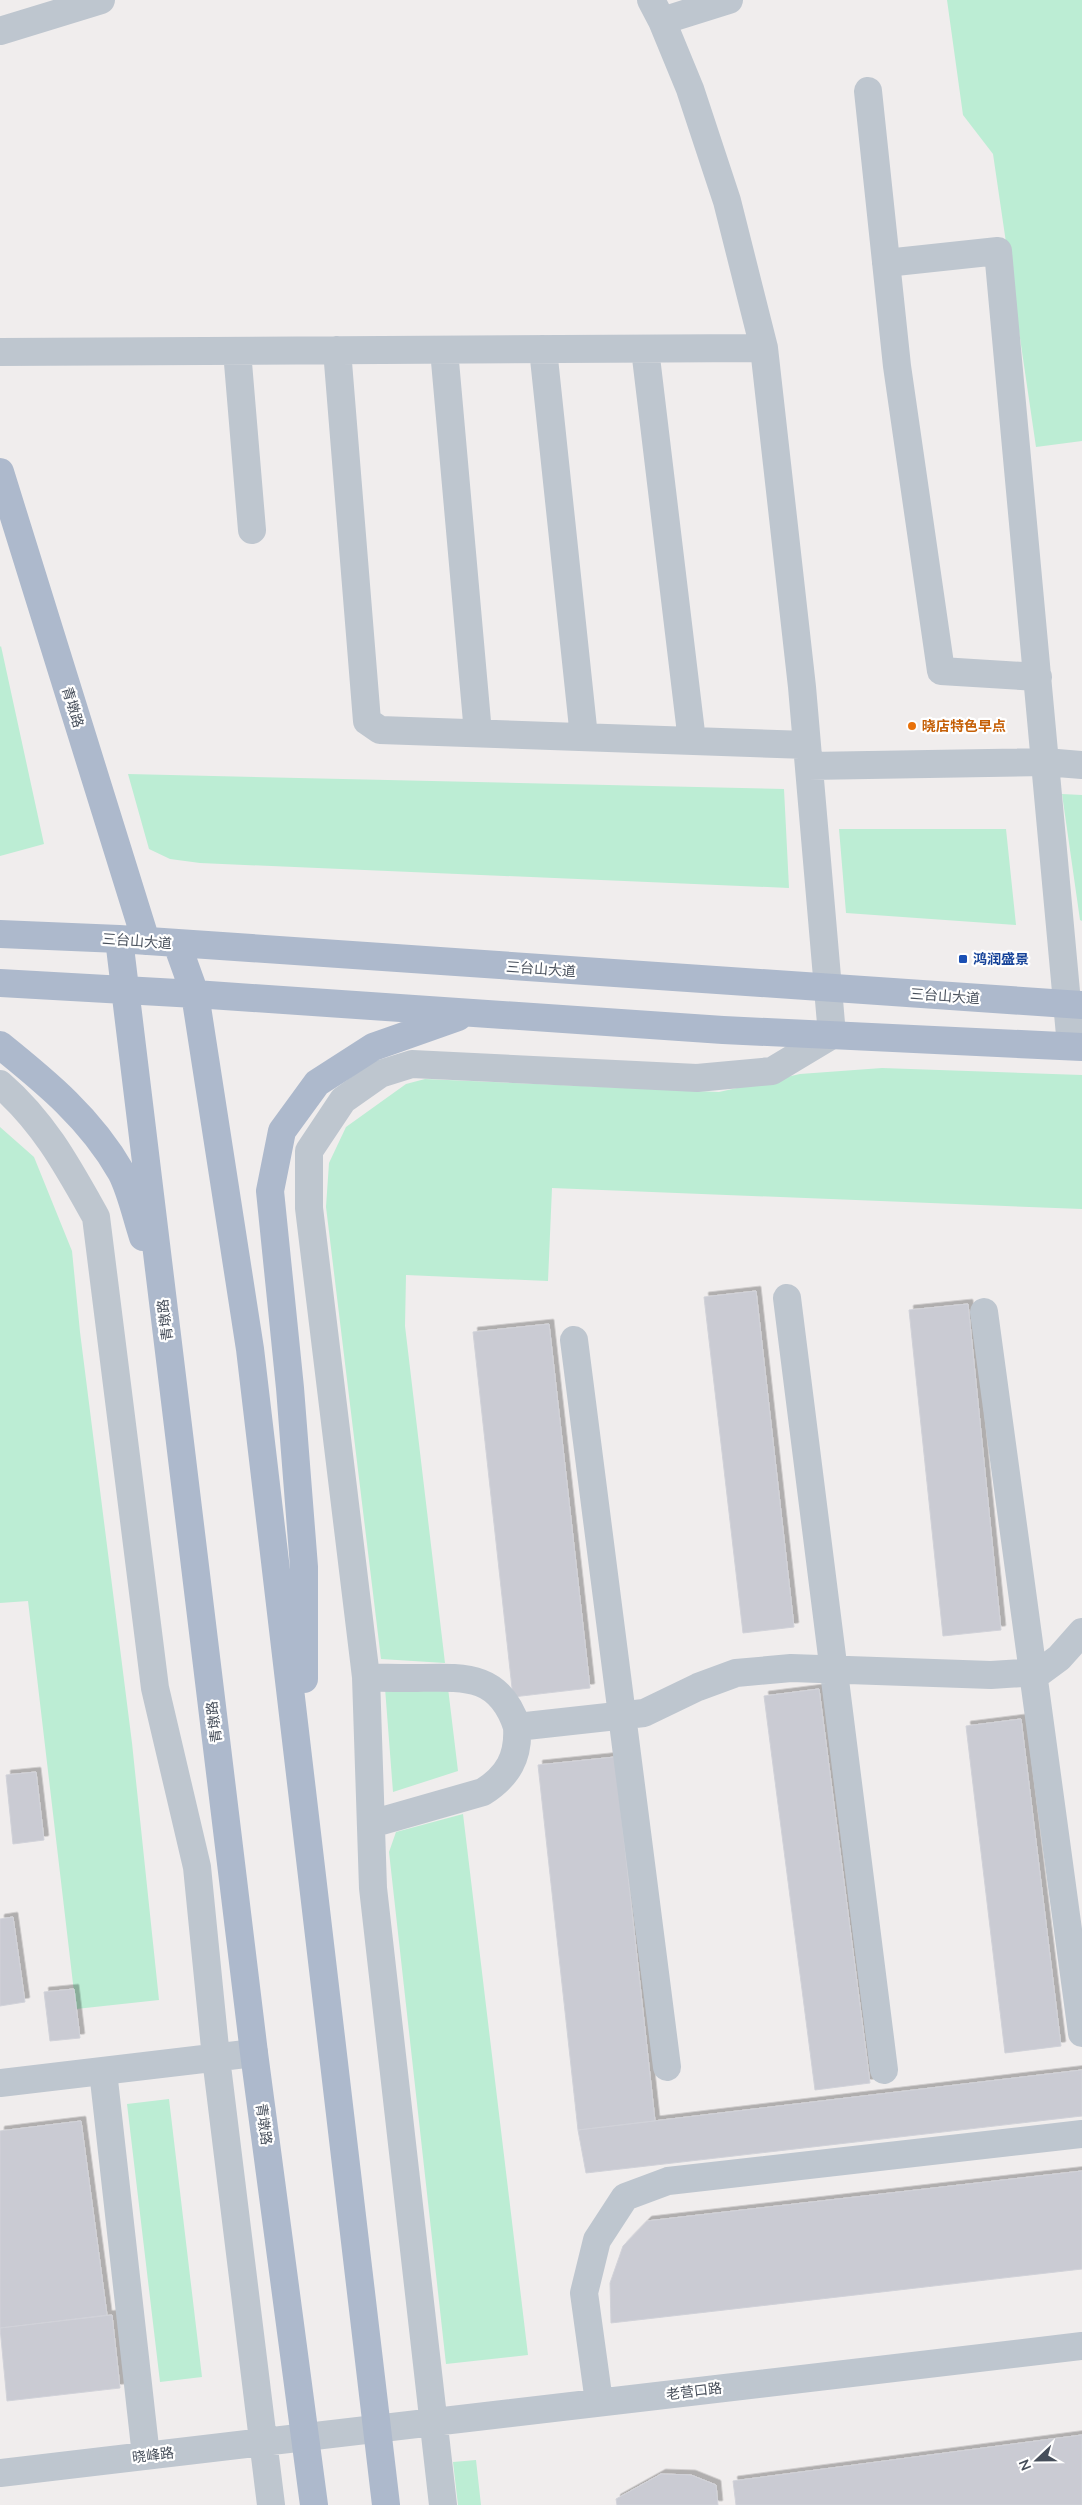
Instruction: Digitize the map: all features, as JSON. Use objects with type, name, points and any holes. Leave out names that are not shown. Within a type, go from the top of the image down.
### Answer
[{"type":"main road","name":"青墩路","points":[[0,472],[146,942]]},
{"type":"main road","name":"三台山大道","points":[[0,934],[118,939],[1075,1004]]},
{"type":"main road","name":"青墩路","points":[[118,939],[254,2053],[307,2437],[314,2505]]},
{"type":"main road","points":[[177,944],[195,994],[250,1349],[386,2505]]},
{"type":"main road","points":[[0,983],[832,1035],[1076,1046]]},
{"type":"main road","points":[[305,1813],[304,1567],[290,1388],[270,1191],[282,1131],[317,1083],[373,1046],[469,1013]]},
{"type":"main road","points":[[0,1044],[50,1085],[93,1129],[122,1173],[161,1289]]},
{"type":"street","points":[[0,31],[102,0]]},
{"type":"street","points":[[443,2505],[373,1888],[366,1678],[309,1208],[309,1151],[343,1100],[380,1074],[412,1064],[697,1078],[772,1071],[832,1035],[808,756],[764,348],[727,201],[690,89],[656,11],[729,0]]},
{"type":"street","points":[[868,91],[898,366],[941,671],[1038,676]]},
{"type":"street","points":[[886,263],[998,251],[1046,762],[1075,1004],[1076,1046]]},
{"type":"street","points":[[0,352],[764,348]]},
{"type":"street","points":[[543,349],[584,737]]},
{"type":"street","points":[[645,349],[692,741]]},
{"type":"street","points":[[337,350],[367,721],[380,730],[692,741],[808,756],[1046,762],[1082,765]]},
{"type":"street","points":[[444,350],[478,733]]},
{"type":"street","points":[[237,351],[252,530]]},
{"type":"street","points":[[0,1084],[24,1105],[62,1157],[96,1218],[155,1688],[197,1867],[216,2058],[271,2505]]},
{"type":"street","points":[[787,1298],[884,2070]]},
{"type":"street","points":[[984,1312],[1082,2033]]},
{"type":"street","points":[[574,1340],[667,2067]]},
{"type":"street","points":[[517,1727],[644,1713],[698,1687],[736,1673],[790,1668],[991,1675],[1040,1672],[1059,1658],[1082,1632]]},
{"type":"street","points":[[366,1678],[466,1678],[484,1683],[500,1694],[511,1709],[517,1727],[518,1741],[516,1755],[510,1768],[498,1782],[483,1792],[371,1824]]},
{"type":"street","points":[[0,2083],[254,2053]]},
{"type":"street","points":[[103,2071],[146,2456]]},
{"type":"street","points":[[598,2402],[584,2293],[598,2240],[625,2197],[668,2181],[1082,2134]]},
{"type":"street","name":"老营口路","points":[[307,2437],[1082,2346]]},
{"type":"street","name":"晓峰路","points":[[0,2473],[307,2437]]},
{"type":"green space","points":[[947,0],[1082,0],[1082,441],[1036,447],[993,154],[963,115]]},
{"type":"green space","points":[[0,647],[44,844],[0,856]]},
{"type":"green space","points":[[128,774],[784,789],[789,888],[200,863],[170,859],[149,849]]},
{"type":"green space","points":[[1062,794],[1082,795],[1082,921],[1080,920]]},
{"type":"green space","points":[[839,829],[1006,829],[1016,925],[846,913]]},
{"type":"green space","points":[[882,1068],[1082,1075],[1082,1209],[552,1188],[548,1281],[406,1275],[405,1326],[445,1663],[381,1659],[326,1207],[329,1163],[346,1127],[406,1084],[425,1079],[719,1092],[800,1074]]},
{"type":"green space","points":[[0,1127],[34,1157],[72,1251],[80,1332],[132,1743],[159,2000],[76,2009],[28,1601],[0,1603]]},
{"type":"green space","points":[[385,1688],[448,1688],[458,1771],[393,1792]]},
{"type":"green space","points":[[463,1814],[528,2355],[446,2364],[389,1852],[396,1832]]},
{"type":"green space","points":[[169,2099],[202,2377],[160,2382],[127,2104]]},
{"type":"green space","points":[[476,2460],[481,2505],[458,2505],[453,2462]]},
{"type":"building","points":[[756,1291],[794,1627],[743,1633],[704,1297]]},
{"type":"building","points":[[968,1304],[1001,1630],[943,1636],[909,1310]]},
{"type":"building","points":[[549,1324],[590,1688],[513,1697],[473,1332]]},
{"type":"building","points":[[819,1689],[870,2083],[815,2090],[764,1696]]},
{"type":"building","points":[[1021,1719],[1061,2046],[1005,2053],[966,1726]]},
{"type":"building","points":[[615,1757],[655,2121],[578,2130],[538,1765]]},
{"type":"building","points":[[36,1772],[44,1840],[13,1844],[6,1775]]},
{"type":"building","points":[[13,1917],[25,2002],[0,2006],[0,1919]]},
{"type":"building","points":[[74,1989],[80,2038],[50,2041],[44,1992]]},
{"type":"building","points":[[1082,2070],[1082,2116],[586,2173],[578,2130]]},
{"type":"building","points":[[81,2121],[107,2315],[0,2328],[0,2131]]},
{"type":"building","points":[[1082,2171],[1082,2269],[611,2323],[610,2283],[623,2246],[647,2221]]},
{"type":"building","points":[[112,2315],[120,2388],[7,2401],[0,2328]]},
{"type":"building","points":[[1082,2435],[1082,2505],[736,2505],[733,2481]]},
{"type":"building","points":[[661,2474],[691,2475],[716,2485],[718,2505],[617,2505],[616,2499]]},
{"type":"place","name":"晓店特色早点","points":[[912,726]]},
{"type":"place","name":"鸿润盛景","points":[[963,959]]}]
